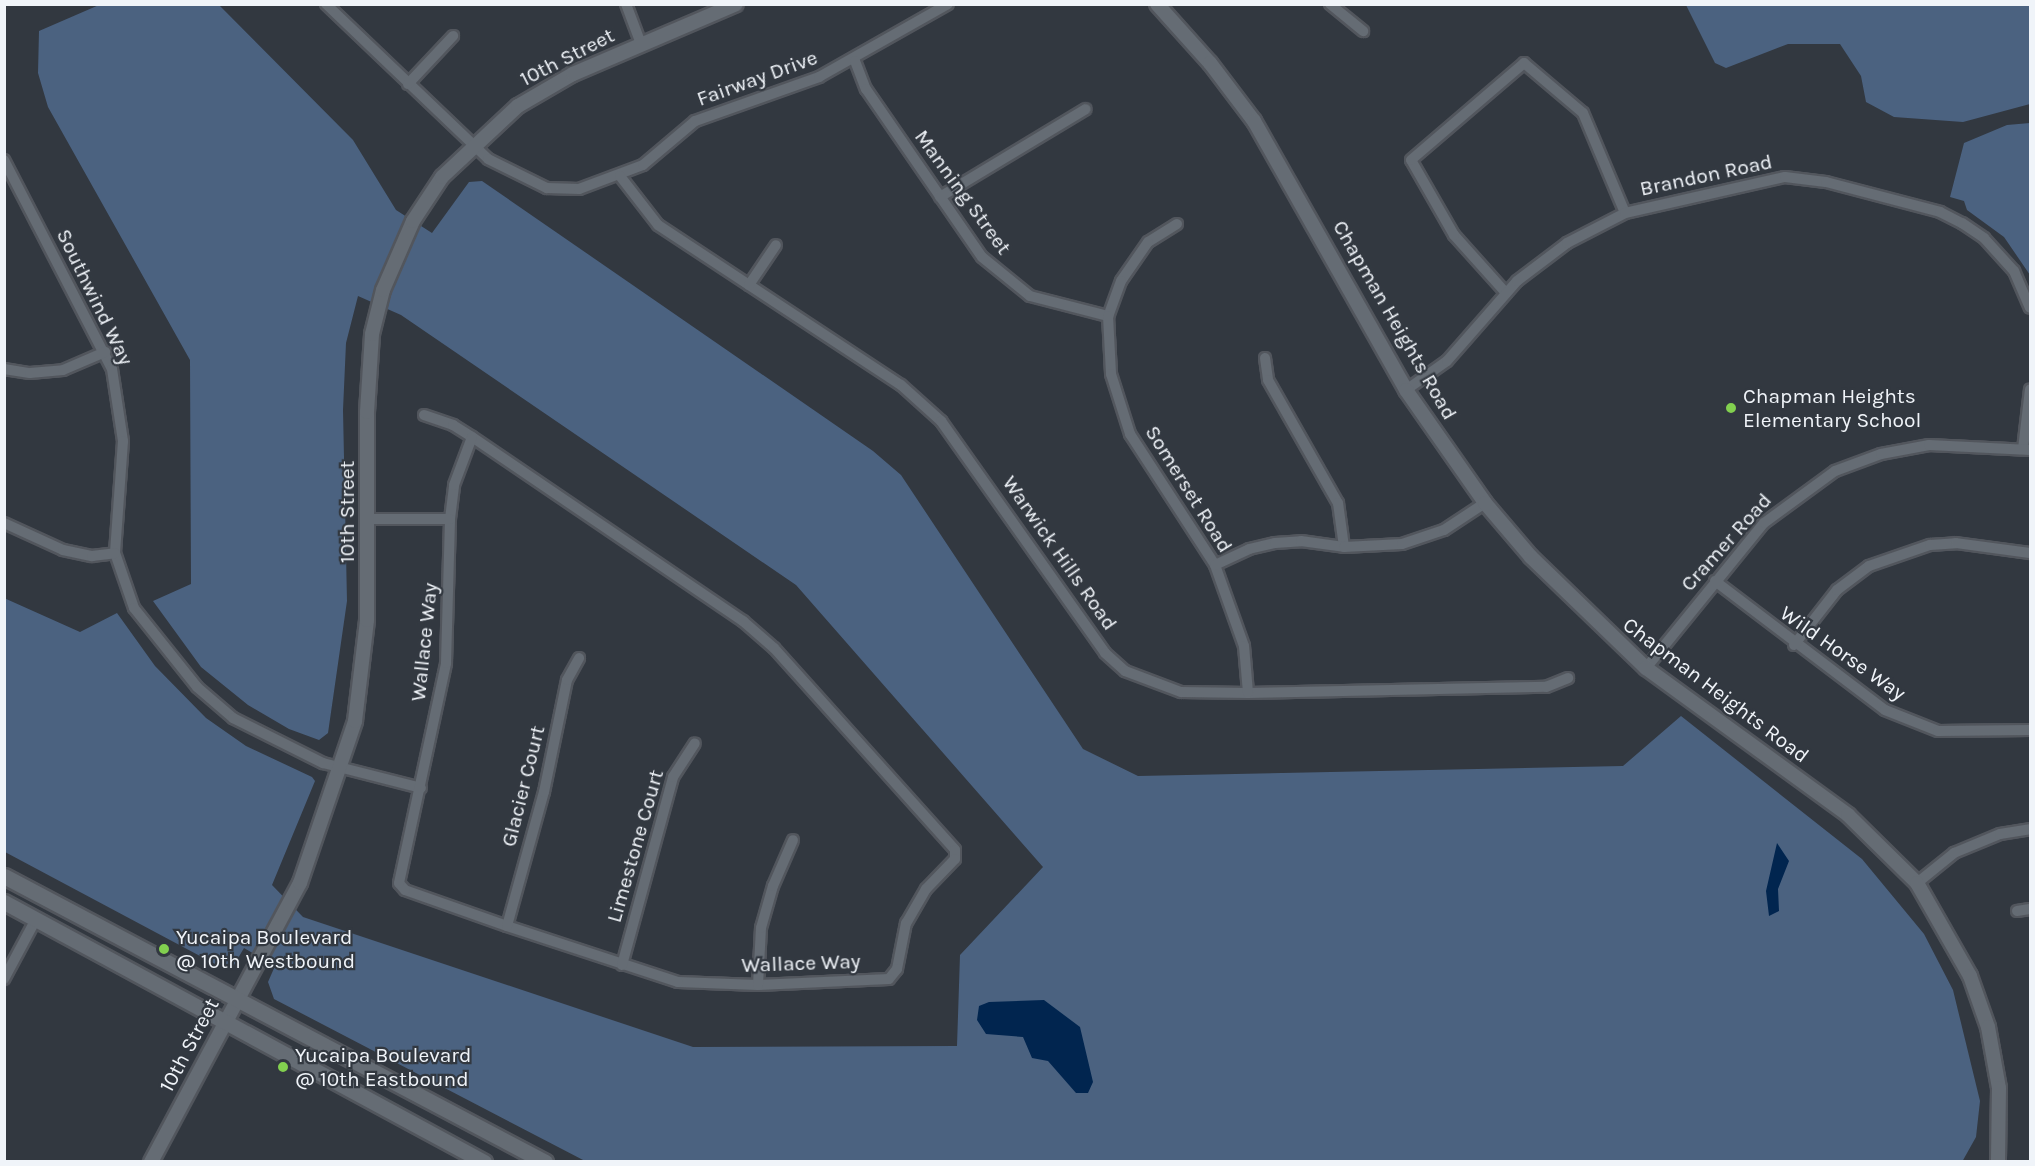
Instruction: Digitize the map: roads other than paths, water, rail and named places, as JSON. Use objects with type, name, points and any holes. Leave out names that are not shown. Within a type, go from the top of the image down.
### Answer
[{"type":"main road","points":[[4,876],[237,1001],[545,1161]]},
{"type":"main road","points":[[4,902],[484,1161]]},
{"type":"street","name":"Fairway Drive","points":[[326,4],[471,146],[519,177],[547,188],[579,189],[620,176],[643,165],[696,121],[790,89],[855,61],[948,4]]},
{"type":"street","points":[[626,4],[641,44]]},
{"type":"street","name":"10th Street","points":[[151,1161],[300,883],[341,769],[360,689],[369,519],[368,370],[383,290],[413,221],[442,177],[471,146],[518,106],[573,74],[736,4]]},
{"type":"street","name":"Chapman Heights Road","points":[[1157,4],[1210,63],[1254,122],[1406,390],[1485,503],[1580,608],[1646,668],[1848,814],[1917,883],[1970,976],[1988,1027],[1999,1088],[1998,1161]]},
{"type":"street","points":[[1330,4],[1363,31]]},
{"type":"street","points":[[408,84],[453,36]]},
{"type":"street","name":"Manning Street","points":[[855,61],[866,89],[982,257],[1030,296],[1108,316]]},
{"type":"street","points":[[1506,293],[1454,235],[1412,160],[1524,63],[1583,113],[1625,213]]},
{"type":"street","points":[[940,197],[1086,109]]},
{"type":"street","name":"Southwind Way","points":[[4,160],[105,352],[120,404],[123,441],[115,553],[134,608],[197,687],[233,718],[279,745],[341,769],[421,788]]},
{"type":"street","name":"Warwick Hills Road","points":[[620,176],[658,225],[901,385],[941,421],[1105,652],[1125,671],[1181,692],[1248,693],[1546,687],[1568,678]]},
{"type":"street","name":"Brandon Road","points":[[1406,390],[1447,361],[1506,293],[1567,243],[1625,213],[1785,177],[1826,182],[1940,212],[1962,223],[1984,238],[2014,271],[2031,308]]},
{"type":"street","name":"Somerset Road","points":[[1178,224],[1148,242],[1121,281],[1108,316],[1111,374],[1130,434],[1215,565],[1244,646],[1248,693]]},
{"type":"street","points":[[749,285],[776,244]]},
{"type":"street","points":[[4,369],[30,373],[63,370],[105,352]]},
{"type":"street","points":[[1265,358],[1268,380],[1338,503],[1344,547]]},
{"type":"street","points":[[2027,449],[2031,389]]},
{"type":"street","name":"Wallace Way","points":[[424,415],[472,437],[743,621],[774,648],[955,850],[955,859],[926,889],[906,923],[897,969],[889,979],[758,985],[678,982],[405,890],[399,883],[446,663],[450,519],[454,484],[472,437]]},
{"type":"street","name":"Cramer Road","points":[[1646,668],[1764,523],[1835,471],[1881,454],[1929,446],[2027,449]]},
{"type":"street","points":[[1215,565],[1249,549],[1275,543],[1301,540],[1344,547],[1378,547],[1425,538],[1485,503]]},
{"type":"street","points":[[369,519],[450,519]]},
{"type":"street","points":[[4,523],[63,550],[92,556],[115,553]]},
{"type":"street","points":[[1794,645],[1837,590],[1869,566],[1930,545],[1956,543],[2031,553]]},
{"type":"street","name":"Wild Horse Way","points":[[1715,581],[1794,645],[1885,710],[1919,726],[1955,734],[2031,730]]},
{"type":"street","name":"Glacier Court","points":[[507,926],[544,792],[567,680],[579,658]]},
{"type":"street","name":"Limestone Court","points":[[622,965],[673,777],[695,743]]},
{"type":"street","points":[[1917,883],[1954,853],[1975,843],[2031,829]]},
{"type":"street","points":[[758,985],[762,928],[773,886],[793,840]]},
{"type":"street","points":[[2017,911],[2031,909]]},
{"type":"street","points":[[4,979],[36,919]]},
{"type":"place","name":"Chapman Heights Elementary School","points":[[1731,408]]},
{"type":"place","name":"Yucaipa Boulevard @ 10th Westbound","points":[[164,949]]},
{"type":"place","name":"Yucaipa Boulevard @ 10th Eastbound","points":[[283,1067]]}]
